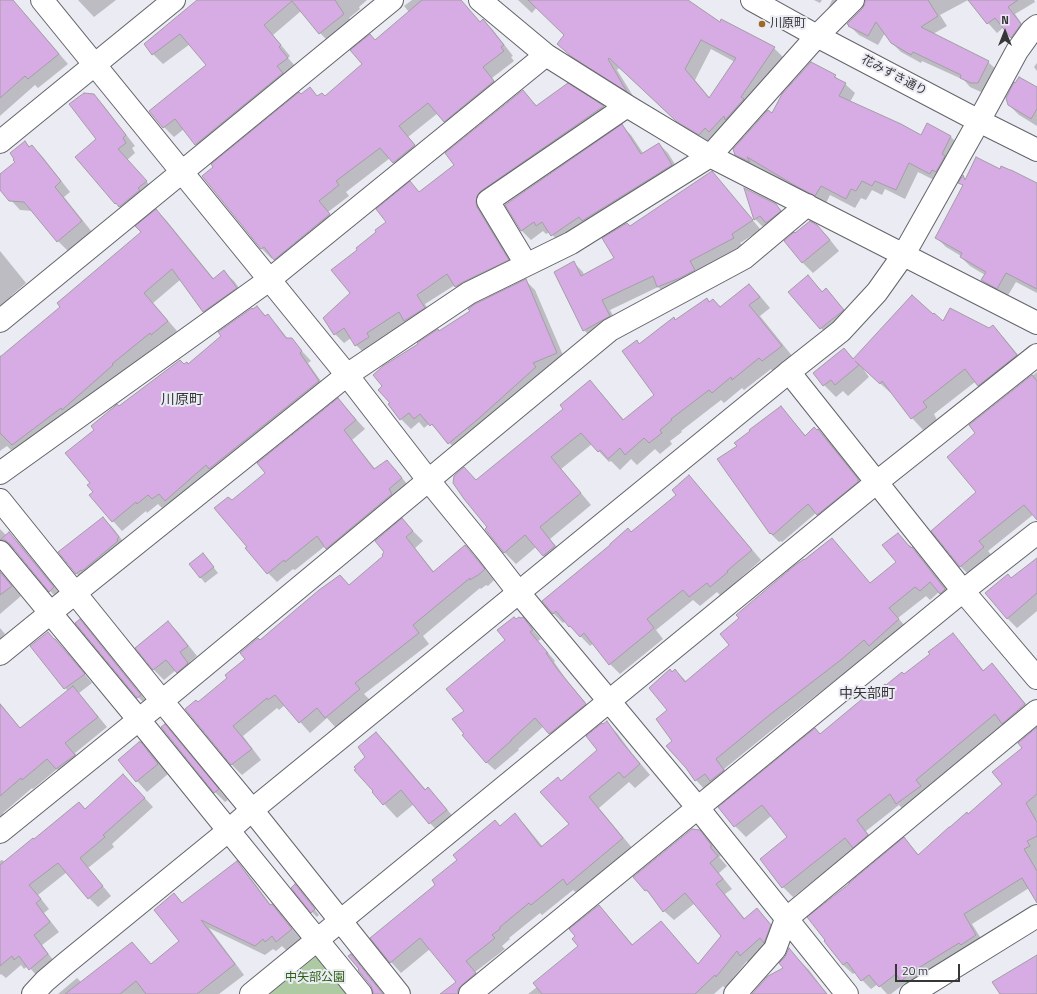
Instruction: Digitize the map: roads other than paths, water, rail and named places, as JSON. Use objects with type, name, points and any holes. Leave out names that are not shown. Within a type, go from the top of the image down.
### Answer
[{"type":"street","points":[[42,0],[347,375],[429,481],[519,593],[698,808],[847,994]]},
{"type":"street","points":[[0,142],[174,0]]},
{"type":"street","points":[[0,321],[392,0]]},
{"type":"street","points":[[480,0],[546,54],[627,106],[710,156],[807,204],[1037,323]]},
{"type":"street","name":"花みずき通り","points":[[752,0],[817,36],[1037,150]]},
{"type":"street","points":[[0,654],[347,375],[469,293],[571,243],[710,156],[817,36],[853,0]]},
{"type":"street","points":[[33,994],[64,964],[841,331],[877,292],[904,254],[1017,51],[1032,30],[1037,26]]},
{"type":"street","points":[[0,472],[269,280],[546,54]]},
{"type":"street","points":[[526,264],[488,200],[627,106]]},
{"type":"street","points":[[0,832],[139,720],[610,330],[744,258],[807,204]]},
{"type":"street","points":[[251,994],[877,482],[1037,355]]},
{"type":"street","points":[[789,372],[963,591],[1037,678]]},
{"type":"street","points":[[0,500],[252,810],[399,994]]},
{"type":"street","points":[[470,994],[963,591],[1037,533]]},
{"type":"street","points":[[0,552],[139,720],[360,994]]},
{"type":"street","points":[[735,994],[775,949],[786,919],[1037,711]]},
{"type":"street","points":[[914,993],[1037,916]]},
{"type":"place","name":"川原町","points":[[762,24]]},
{"type":"district","name":"川原町","points":[[182,401]]},
{"type":"district","name":"中矢部町","points":[[867,695]]},
{"type":"park label","name":"中矢部公園","points":[[315,978]]}]
